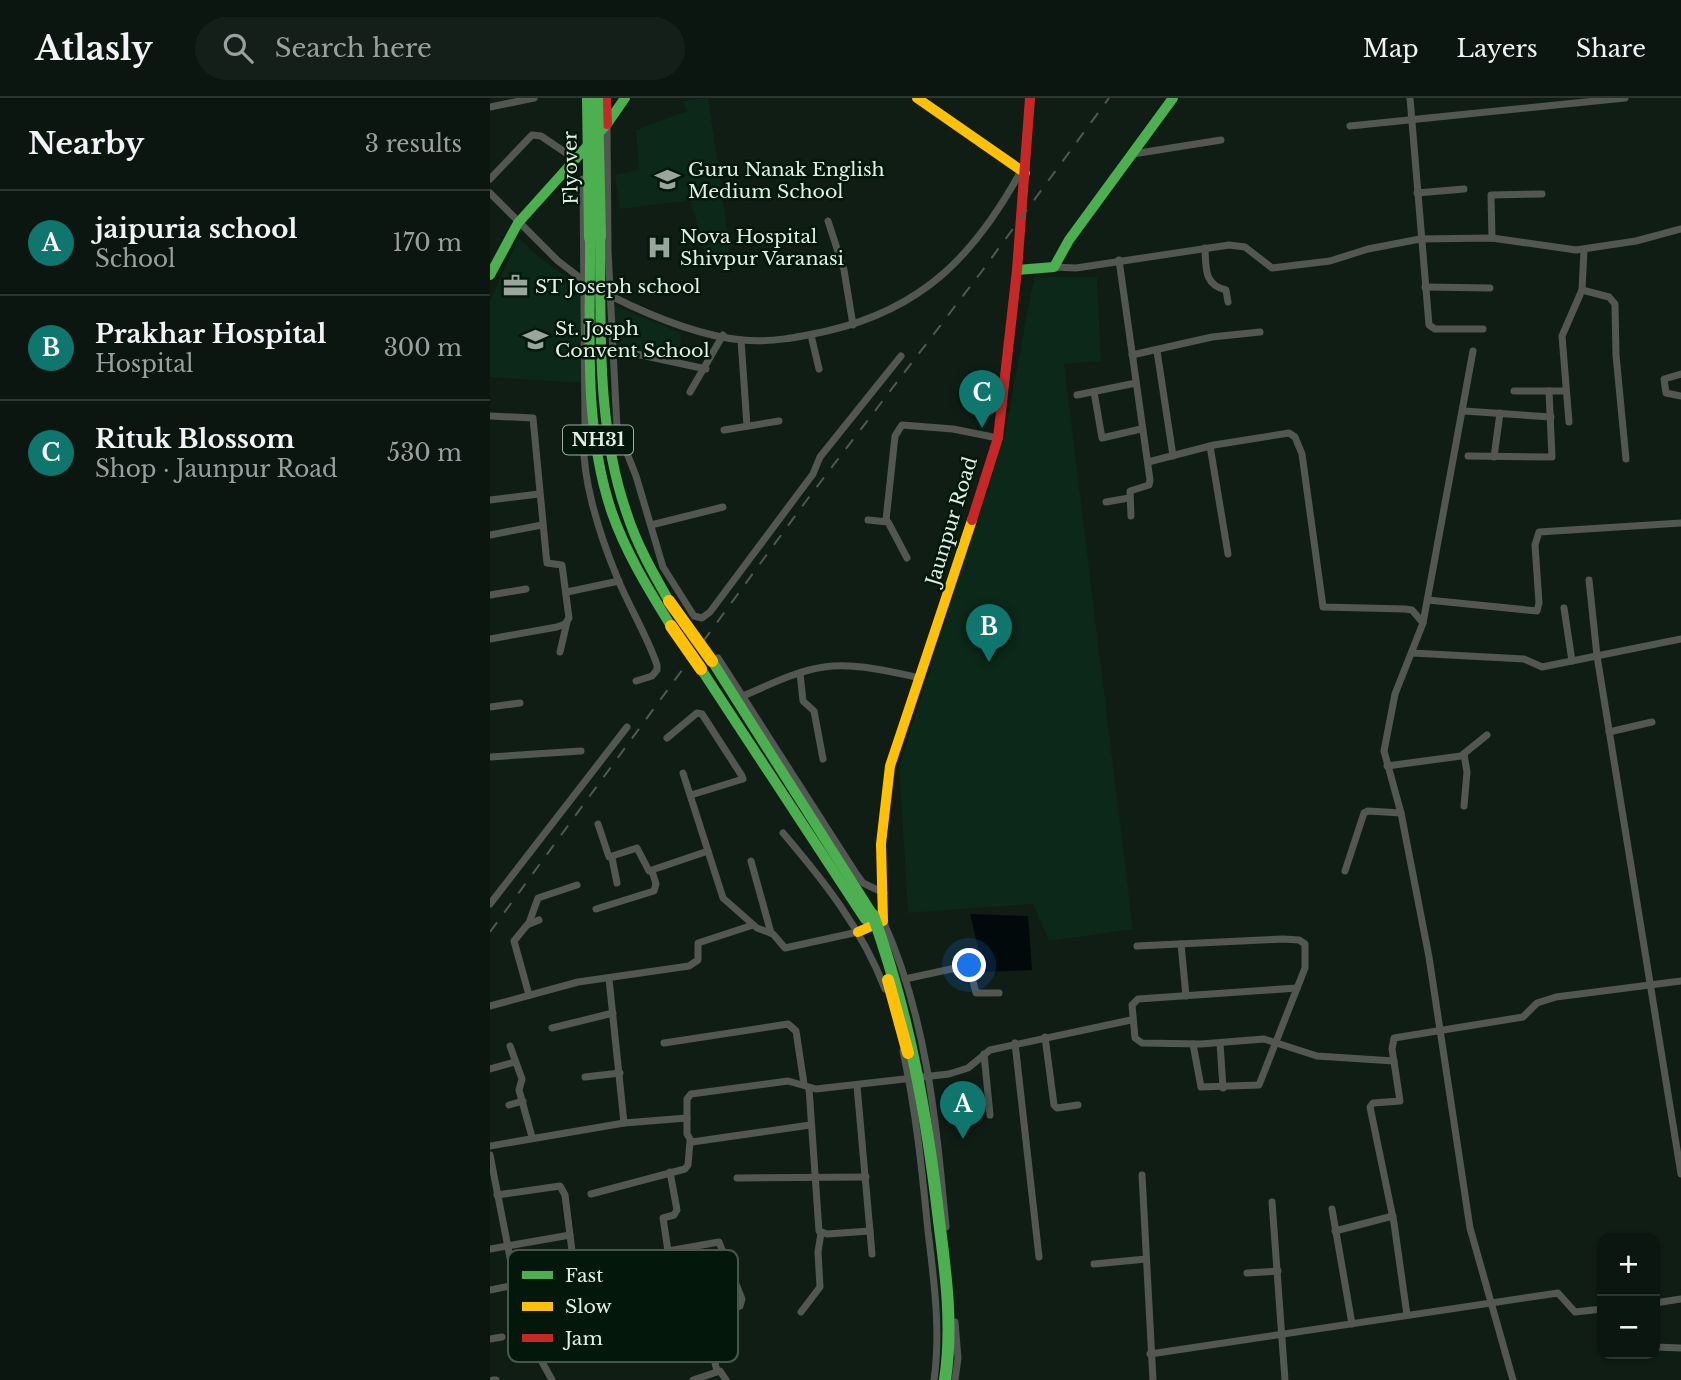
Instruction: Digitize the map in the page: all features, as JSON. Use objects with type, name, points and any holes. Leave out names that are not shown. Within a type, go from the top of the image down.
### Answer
[{"type":"main road","points":[[579,155],[582,98]]},
{"type":"main road","name":"Flyover","points":[[588,98],[595,237]]},
{"type":"main road","name":"Flyover","points":[[595,237],[597,98]]},
{"type":"main road","points":[[606,98],[607,124]]},
{"type":"main road","points":[[490,275],[518,223],[607,124],[625,98]]},
{"type":"main road","points":[[917,98],[1023,172]]},
{"type":"main road","name":"Jaunpur Road","points":[[874,918],[884,894],[881,844],[890,766],[998,438],[1017,270],[1023,172],[1032,98]]},
{"type":"main road","points":[[1017,270],[1054,267],[1069,240],[1173,98]]},
{"type":"main road","name":"NH31","points":[[595,237],[603,380],[614,476],[633,535],[670,601],[874,918],[906,1007],[924,1094],[950,1317],[945,1380]]},
{"type":"main road","name":"NH31","points":[[595,237],[593,385],[602,476],[607,498],[631,557],[671,626],[710,663]]},
{"type":"main road","points":[[858,932],[879,925],[874,918]]},
{"type":"main road","name":"NH31","points":[[874,918],[911,1065],[919,1117],[942,1312],[943,1336],[936,1380]]},
{"type":"street","points":[[490,107],[534,98]]},
{"type":"street","points":[[1410,98],[1420,239],[1432,329],[1483,330]]},
{"type":"street","points":[[1517,98],[1519,109]]},
{"type":"street","points":[[1350,126],[1625,98]]},
{"type":"street","points":[[607,124],[617,428],[663,566],[694,616],[706,615],[766,540],[813,474],[820,457],[901,356]]},
{"type":"street","points":[[490,179],[536,134],[579,155],[585,426],[582,442],[587,477],[619,581],[657,665],[656,673],[636,681]]},
{"type":"street","points":[[1133,154],[1221,141]]},
{"type":"street","points":[[611,296],[657,317],[741,340],[811,335],[853,325],[908,300],[944,275],[976,242],[1023,172]]},
{"type":"street","points":[[1417,193],[1464,189]]},
{"type":"street","points":[[490,193],[518,223],[583,280]]},
{"type":"street","points":[[1492,238],[1491,195],[1542,194]]},
{"type":"street","points":[[828,221],[844,271],[853,325]]},
{"type":"street","points":[[1054,267],[1076,268],[1241,245],[1272,268],[1330,261],[1368,249],[1420,239],[1492,238],[1584,250],[1681,229]]},
{"type":"street","points":[[1205,248],[1208,279],[1214,288],[1226,290],[1228,302]]},
{"type":"street","points":[[1569,422],[1562,336],[1582,290],[1584,250]]},
{"type":"street","points":[[1119,261],[1150,484],[1130,491],[1131,516]]},
{"type":"street","points":[[1425,287],[1490,288]]},
{"type":"street","points":[[1582,290],[1609,297],[1615,304],[1616,355],[1626,459]]},
{"type":"street","points":[[1132,355],[1212,337],[1260,332]]},
{"type":"street","points":[[690,392],[706,369],[723,335]]},
{"type":"street","points":[[811,335],[819,369]]},
{"type":"street","points":[[741,340],[747,426]]},
{"type":"street","points":[[613,349],[706,369]]},
{"type":"street","points":[[1157,351],[1172,456]]},
{"type":"street","points":[[1473,351],[1423,622],[1388,720],[1384,739],[1387,766],[1401,813],[1442,1030],[1470,1228],[1513,1380]]},
{"type":"street","points":[[1681,374],[1664,379],[1666,393],[1681,396]]},
{"type":"street","points":[[1077,395],[1136,383]]},
{"type":"street","points":[[1514,391],[1566,391]]},
{"type":"street","points":[[1468,456],[1552,457],[1549,391]]},
{"type":"street","points":[[1094,392],[1102,438],[1141,429]]},
{"type":"street","points":[[1464,411],[1551,417]]},
{"type":"street","points":[[1494,457],[1500,413]]},
{"type":"street","points":[[490,416],[533,418],[547,563],[562,565],[567,592],[567,622],[560,652]]},
{"type":"street","points":[[724,430],[779,421]]},
{"type":"street","points":[[907,558],[886,520],[895,436],[901,425],[953,429],[998,438]]},
{"type":"street","points":[[1148,462],[1210,446],[1282,433],[1295,437],[1302,454],[1323,607],[1405,609],[1417,614],[1423,622]]},
{"type":"street","points":[[1210,446],[1228,554]]},
{"type":"street","points":[[490,500],[539,495]]},
{"type":"street","points":[[1107,502],[1129,498]]},
{"type":"street","points":[[650,525],[723,507]]},
{"type":"street","points":[[868,520],[886,520]]},
{"type":"street","points":[[1428,600],[1534,612],[1539,603],[1535,545],[1539,532],[1681,523]]},
{"type":"street","points":[[490,535],[542,525]]},
{"type":"street","points":[[1589,580],[1597,656],[1681,1174]]},
{"type":"street","points":[[567,592],[619,581]]},
{"type":"street","points":[[490,595],[526,589]]},
{"type":"street","points":[[1564,608],[1572,661]]},
{"type":"street","points":[[490,639],[557,627],[567,622]]},
{"type":"street","points":[[1412,653],[1524,659],[1542,667],[1681,639]]},
{"type":"street","points":[[710,663],[743,696],[859,877],[872,889],[884,894]]},
{"type":"street","points":[[743,696],[800,673],[846,666],[921,678]]},
{"type":"street","points":[[800,673],[803,701],[814,711],[823,759]]},
{"type":"street","points":[[490,707],[520,703]]},
{"type":"street","points":[[667,738],[697,713],[702,714],[742,776],[743,779],[735,783],[691,795]]},
{"type":"street","points":[[1609,732],[1652,722]]},
{"type":"street","points":[[490,904],[627,727]]},
{"type":"street","points":[[1387,766],[1451,759],[1464,754],[1487,736]]},
{"type":"street","points":[[490,757],[581,751]]},
{"type":"street","points":[[1464,754],[1467,772],[1465,806]]},
{"type":"street","points":[[683,773],[723,898],[753,925],[771,933],[785,948],[858,932]]},
{"type":"street","points":[[1345,871],[1364,813],[1401,813]]},
{"type":"street","points":[[598,824],[617,883]]},
{"type":"street","points":[[783,833],[838,900],[858,932],[889,1000],[909,1080],[936,1306],[939,1348],[936,1380]]},
{"type":"street","points":[[611,858],[637,848],[647,870],[652,871],[708,851]]},
{"type":"street","points":[[751,860],[771,933]]},
{"type":"street","points":[[596,909],[654,891],[656,884],[652,871]]},
{"type":"street","points":[[529,995],[514,941],[529,923],[538,898],[577,885]]},
{"type":"street","points":[[874,918],[905,979],[930,1077],[957,1347],[955,1380]]},
{"type":"street","points":[[529,923],[538,920]]},
{"type":"street","points":[[490,1006],[578,982],[689,966],[698,960],[698,943],[753,925]]},
{"type":"street","points":[[1138,946],[1299,940],[1305,944],[1307,957],[1297,988],[1259,1084],[1200,1087],[1194,1044]]},
{"type":"street","points":[[1181,944],[1185,996]]},
{"type":"street","points":[[905,979],[968,967],[976,993],[999,993]]},
{"type":"street","points":[[609,979],[624,1123]]},
{"type":"street","points":[[1407,1315],[1393,1216],[1370,1107],[1373,1103],[1400,1101],[1392,1042],[1394,1038],[1523,1017],[1537,1003],[1556,998],[1681,981]]},
{"type":"street","points":[[1297,988],[1138,999],[1132,1005],[1131,1020],[1138,1041],[1194,1044],[1264,1039],[1317,1056],[1394,1061]]},
{"type":"street","points":[[552,1028],[613,1013]]},
{"type":"street","points":[[591,1194],[687,1167],[690,1141],[687,1099],[691,1094],[788,1081],[807,1086],[857,1086],[930,1077],[968,1068],[984,1054],[1016,1043],[1131,1020]]},
{"type":"street","points":[[664,1043],[788,1024],[796,1031],[807,1086],[821,1233],[818,1252],[820,1287],[802,1312]]},
{"type":"street","points":[[1045,1037],[1054,1105],[1057,1108],[1078,1105]]},
{"type":"street","points":[[1220,1042],[1223,1087]]},
{"type":"street","points":[[1016,1043],[1039,1257]]},
{"type":"street","points":[[510,1046],[522,1079],[519,1090],[533,1137]]},
{"type":"street","points":[[984,1054],[990,1115]]},
{"type":"street","points":[[490,1069],[515,1062]]},
{"type":"street","points":[[584,1077],[620,1073]]},
{"type":"street","points":[[857,1086],[872,1254]]},
{"type":"street","points":[[509,1105],[523,1101]]},
{"type":"street","points":[[490,1146],[624,1123],[687,1118]]},
{"type":"street","points":[[690,1141],[810,1125]]},
{"type":"street","points":[[490,1155],[508,1253]]},
{"type":"street","points":[[668,1250],[663,1218],[677,1210],[670,1172]]},
{"type":"street","points":[[1142,1175],[1153,1380]]},
{"type":"street","points":[[737,1178],[866,1177]]},
{"type":"street","points":[[497,1195],[560,1186],[565,1195],[572,1250]]},
{"type":"street","points":[[1272,1202],[1285,1380]]},
{"type":"street","points":[[1332,1209],[1352,1324]]},
{"type":"street","points":[[1335,1231],[1393,1216]]},
{"type":"street","points":[[821,1233],[870,1231]]},
{"type":"street","points":[[490,1250],[570,1235]]},
{"type":"street","points":[[673,1250],[718,1241],[722,1250]]},
{"type":"street","points":[[1094,1264],[1146,1259]]},
{"type":"street","points":[[1247,1273],[1278,1271]]},
{"type":"street","points":[[490,1290],[508,1285]]},
{"type":"street","points":[[738,1289],[742,1299],[738,1307]]},
{"type":"street","points":[[1150,1354],[1283,1336],[1490,1301],[1559,1293],[1575,1312],[1597,1310]]},
{"type":"street","points":[[1660,1302],[1681,1300]]},
{"type":"street","points":[[490,1339],[502,1337]]},
{"type":"street","points":[[1660,1348],[1681,1348]]},
{"type":"street","points":[[542,1362],[552,1380]]},
{"type":"street","points":[[715,1362],[717,1371]]},
{"type":"street","points":[[693,1380],[717,1371],[723,1372],[726,1380]]},
{"type":"shaded area","name":"Guru Nanak English Medium School","points":[[708,98],[732,268],[717,260],[708,260],[690,200],[620,209],[615,175],[639,170],[636,130],[687,111],[683,101]]},
{"type":"shaded area","name":"St. Josph Convent School","points":[[519,238],[535,254],[581,287],[581,383],[490,377],[490,301]]},
{"type":"shaded area","points":[[1034,277],[1097,277],[1101,361],[1064,364],[1133,929],[1049,941],[1033,904],[908,913],[899,766],[1004,438]]},
{"type":"shaded area","points":[[613,305],[681,333],[680,359],[614,350]]},
{"type":"shaded area","points":[[970,914],[1028,916],[1032,970],[984,972]]},
{"type":"railway","points":[[490,932],[809,497],[982,271],[1109,98]]},
{"type":"traffic: fast","points":[[588,98],[590,238]]},
{"type":"traffic: fast","points":[[597,98],[600,237]]},
{"type":"traffic: fast","points":[[490,275],[518,223],[607,124],[625,98]]},
{"type":"traffic: fast","points":[[1017,270],[1054,267],[1069,240],[1173,98]]},
{"type":"traffic: fast","points":[[600,237],[602,377],[610,447],[631,525],[669,601]]},
{"type":"traffic: fast","points":[[590,238],[590,377],[602,480],[624,542],[671,626]]},
{"type":"traffic: fast","points":[[712,661],[873,915]]},
{"type":"traffic: fast","points":[[701,669],[865,919]]},
{"type":"traffic: fast","points":[[873,915],[907,1028],[929,1143],[948,1300],[945,1380]]},
{"type":"traffic: slow","points":[[917,98],[1025,173]]},
{"type":"traffic: slow","points":[[858,932],[883,921],[881,844],[890,766],[972,520]]},
{"type":"traffic: slow","points":[[669,601],[712,661]]},
{"type":"traffic: slow","points":[[671,626],[701,669]]},
{"type":"traffic: slow","points":[[888,980],[908,1053]]},
{"type":"traffic: jam","points":[[606,98],[607,124]]},
{"type":"traffic: jam","points":[[972,520],[998,438],[1017,270],[1030,98]]},
{"type":"place","name":"Guru Nanak English Medium School","points":[[668,180]]},
{"type":"place","name":"Nova Hospital Shivpur Varanasi","points":[[660,247]]},
{"type":"place","name":"ST Joseph school","points":[[515,286]]},
{"type":"place","name":"St. Josph Convent School","points":[[535,339]]},
{"type":"place","name":"Rituk Blossom","points":[[982,428]]},
{"type":"place","name":"Prakhar Hospital","points":[[989,662]]},
{"type":"place","name":"jaipuria school","points":[[963,1139]]}]
